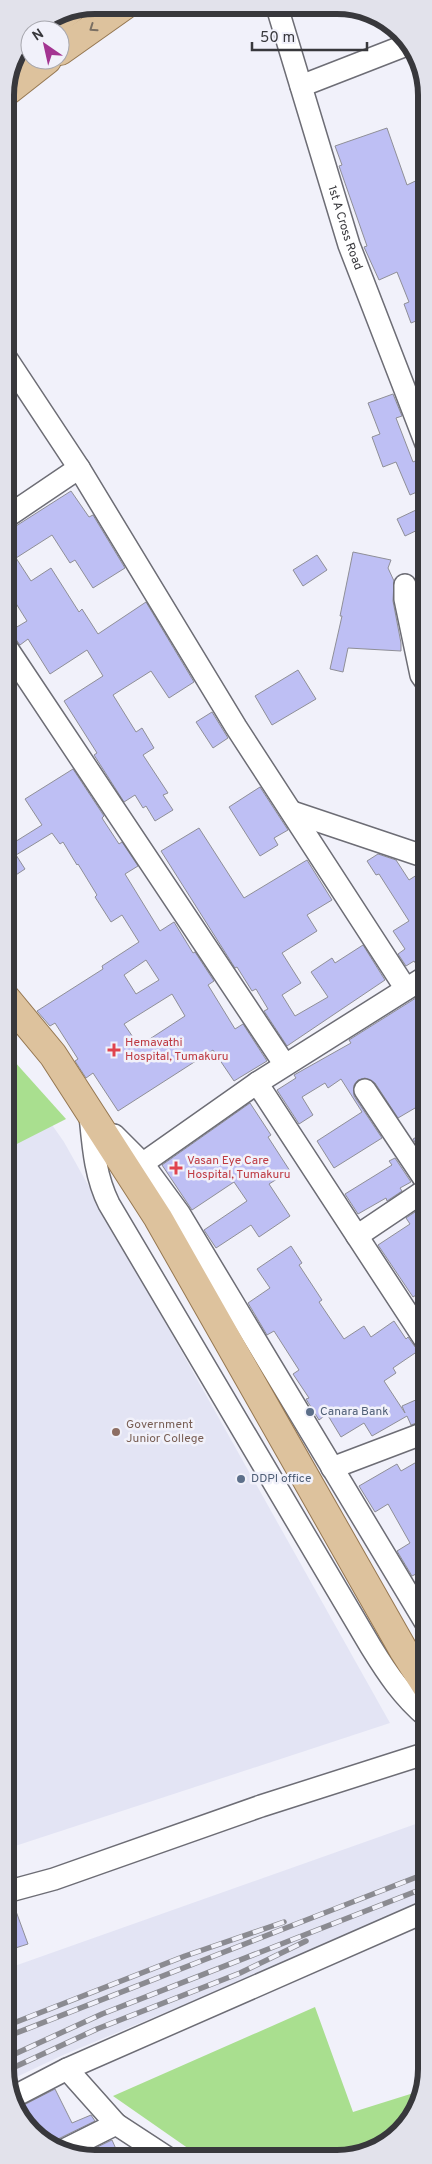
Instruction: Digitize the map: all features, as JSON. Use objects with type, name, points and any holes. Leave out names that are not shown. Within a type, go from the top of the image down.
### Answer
[{"type":"main road","points":[[70,44],[112,14]]},
{"type":"main road","points":[[15,85],[34,70]]},
{"type":"main road","points":[[14,1008],[53,1055],[90,1112],[136,1168],[158,1218],[418,1674]]},
{"type":"street","name":"1st A Cross Road","points":[[279,14],[349,245],[418,423]]},
{"type":"street","points":[[301,86],[402,47]]},
{"type":"street","points":[[14,370],[79,468],[236,727],[292,812],[418,981]]},
{"type":"street","points":[[14,512],[79,468]]},
{"type":"street","points":[[405,585],[405,599],[418,661]]},
{"type":"street","points":[[14,658],[285,1065]]},
{"type":"street","points":[[292,812],[418,854]]},
{"type":"street","points":[[418,985],[257,1083],[136,1168],[179,1213],[418,1610]]},
{"type":"street","points":[[257,1083],[418,1329]]},
{"type":"street","points":[[365,1090],[418,1170]]},
{"type":"street","points":[[90,1112],[96,1169],[101,1189],[109,1204],[371,1647],[395,1685],[418,1710]]},
{"type":"street","points":[[357,1236],[418,1195]]},
{"type":"street","points":[[332,1468],[418,1435]]},
{"type":"street","points":[[14,1890],[54,1879],[262,1806],[418,1756]]},
{"type":"street","points":[[18,2094],[67,2069],[418,1915]]},
{"type":"street","points":[[67,2069],[116,2124],[155,2150]]},
{"type":"street","points":[[71,2147],[116,2124]]},
{"type":"shaded area","name":"Government Junior College","points":[[14,1071],[64,1142],[390,1723],[14,1846]]},
{"type":"shaded area","points":[[418,1823],[418,1908],[63,2055],[14,2078],[14,1966]]},
{"type":"green space","points":[[14,1061],[66,1119],[14,1145]]},
{"type":"green space","points":[[315,2007],[353,2112],[414,2093],[405,2114],[387,2134],[373,2142],[348,2150],[191,2150],[113,2096]]},
{"type":"building","points":[[387,128],[407,185],[418,180],[418,320],[411,323],[404,304],[409,302],[397,272],[379,280],[364,247],[367,246],[339,166],[342,165],[335,146]]},
{"type":"building","points":[[393,394],[402,416],[396,418],[413,462],[418,460],[418,492],[410,495],[396,462],[383,467],[372,437],[380,434],[368,403]]},
{"type":"building","points":[[71,491],[89,517],[93,515],[125,568],[93,588],[75,560],[70,563],[52,535],[16,558],[31,581],[51,568],[79,612],[82,609],[98,634],[146,602],[194,682],[169,698],[151,671],[113,695],[136,732],[142,728],[154,748],[143,755],[168,793],[163,795],[173,810],[155,821],[146,806],[143,808],[135,795],[124,802],[94,755],[97,753],[64,701],[103,676],[87,650],[50,674],[28,639],[20,645],[14,637],[14,629],[27,621],[14,600],[14,527]]},
{"type":"building","points":[[416,510],[418,514],[418,530],[405,536],[397,519]]},
{"type":"building","points":[[353,552],[391,560],[388,568],[394,581],[393,601],[401,651],[348,648],[343,672],[330,669],[342,616],[340,616]]},
{"type":"building","points":[[317,555],[327,570],[303,586],[293,570]]},
{"type":"building","points":[[298,670],[316,699],[272,725],[255,696]]},
{"type":"building","points":[[212,712],[228,738],[213,748],[196,722]]},
{"type":"building","points":[[73,769],[104,816],[102,818],[119,844],[122,842],[138,866],[125,874],[160,931],[174,922],[193,953],[195,952],[214,981],[208,985],[235,1029],[243,1024],[267,1061],[234,1081],[213,1050],[118,1111],[93,1073],[86,1078],[75,1061],[78,1059],[55,1023],[50,1026],[37,1011],[103,969],[102,966],[139,942],[122,915],[111,922],[95,897],[97,895],[78,864],[63,842],[60,844],[52,833],[16,855],[25,869],[14,876],[14,842],[42,825],[25,799]],"holes":[[[146,960],[159,980],[136,994],[124,975]],[[172,994],[185,1016],[139,1046],[124,1024]]]},
{"type":"building","points":[[260,787],[288,830],[274,838],[278,845],[260,856],[229,807]]},
{"type":"building","points":[[199,828],[244,898],[307,860],[332,900],[307,915],[317,931],[282,953],[301,983],[282,995],[295,1016],[328,997],[311,972],[332,958],[335,963],[363,945],[385,980],[287,1046],[264,1011],[268,1009],[256,989],[252,991],[237,967],[235,968],[161,851]]},
{"type":"building","points":[[378,854],[396,860],[409,880],[418,874],[418,967],[414,961],[406,966],[398,954],[405,949],[393,931],[409,921],[379,874],[376,875],[367,861]]},
{"type":"building","points":[[418,997],[418,1106],[398,1118],[375,1083],[365,1078],[358,1080],[354,1085],[354,1096],[382,1138],[334,1168],[317,1141],[362,1112],[341,1079],[328,1088],[325,1083],[302,1097],[313,1115],[299,1124],[277,1090],[296,1078],[294,1075],[351,1043],[349,1040]]},
{"type":"building","points":[[250,1103],[271,1135],[268,1137],[290,1171],[269,1184],[290,1216],[259,1237],[251,1225],[216,1248],[204,1230],[247,1201],[234,1182],[192,1210],[162,1165]]},
{"type":"building","points":[[418,1136],[418,1146],[413,1139]]},
{"type":"building","points":[[395,1158],[411,1182],[400,1188],[402,1191],[387,1201],[386,1198],[358,1214],[345,1194],[392,1165],[389,1161]]},
{"type":"building","points":[[418,1210],[418,1294],[413,1297],[378,1245],[410,1224],[406,1218]]},
{"type":"building","points":[[291,1246],[302,1263],[299,1265],[322,1300],[319,1302],[344,1339],[364,1326],[371,1337],[394,1321],[406,1339],[408,1337],[418,1351],[393,1368],[396,1373],[384,1381],[405,1413],[402,1406],[418,1399],[418,1422],[411,1425],[407,1416],[372,1436],[364,1423],[341,1437],[327,1414],[319,1420],[306,1399],[309,1398],[293,1374],[299,1370],[274,1331],[267,1335],[248,1303],[270,1288],[257,1269]]},
{"type":"building","points":[[418,1461],[418,1573],[412,1576],[397,1551],[410,1543],[388,1504],[375,1512],[359,1486],[397,1464],[401,1471]]},
{"type":"building","points":[[14,1906],[28,1944],[14,1948]]},
{"type":"building","points":[[55,2089],[72,2123],[91,2115],[95,2121],[56,2141],[37,2127],[22,2106]]},
{"type":"building","points":[[112,2140],[116,2149],[114,2150],[92,2150]]},
{"type":"railway","points":[[14,2034],[418,1877]]},
{"type":"railway","points":[[14,2054],[102,2014],[418,1891]]},
{"type":"railway","points":[[14,2023],[185,1956],[284,1922]]},
{"type":"railway","points":[[14,2067],[97,2029],[240,1973],[306,1941]]},
{"type":"place","name":"Hemavathi Hospital, Tumakuru","points":[[114,1050]]},
{"type":"place","name":"Vasan Eye Care Hospital, Tumakuru","points":[[176,1168]]},
{"type":"place","name":"Canara Bank","points":[[310,1412]]},
{"type":"place","name":"Government Junior College","points":[[116,1432]]},
{"type":"place","name":"DDPI office","points":[[241,1479]]}]
